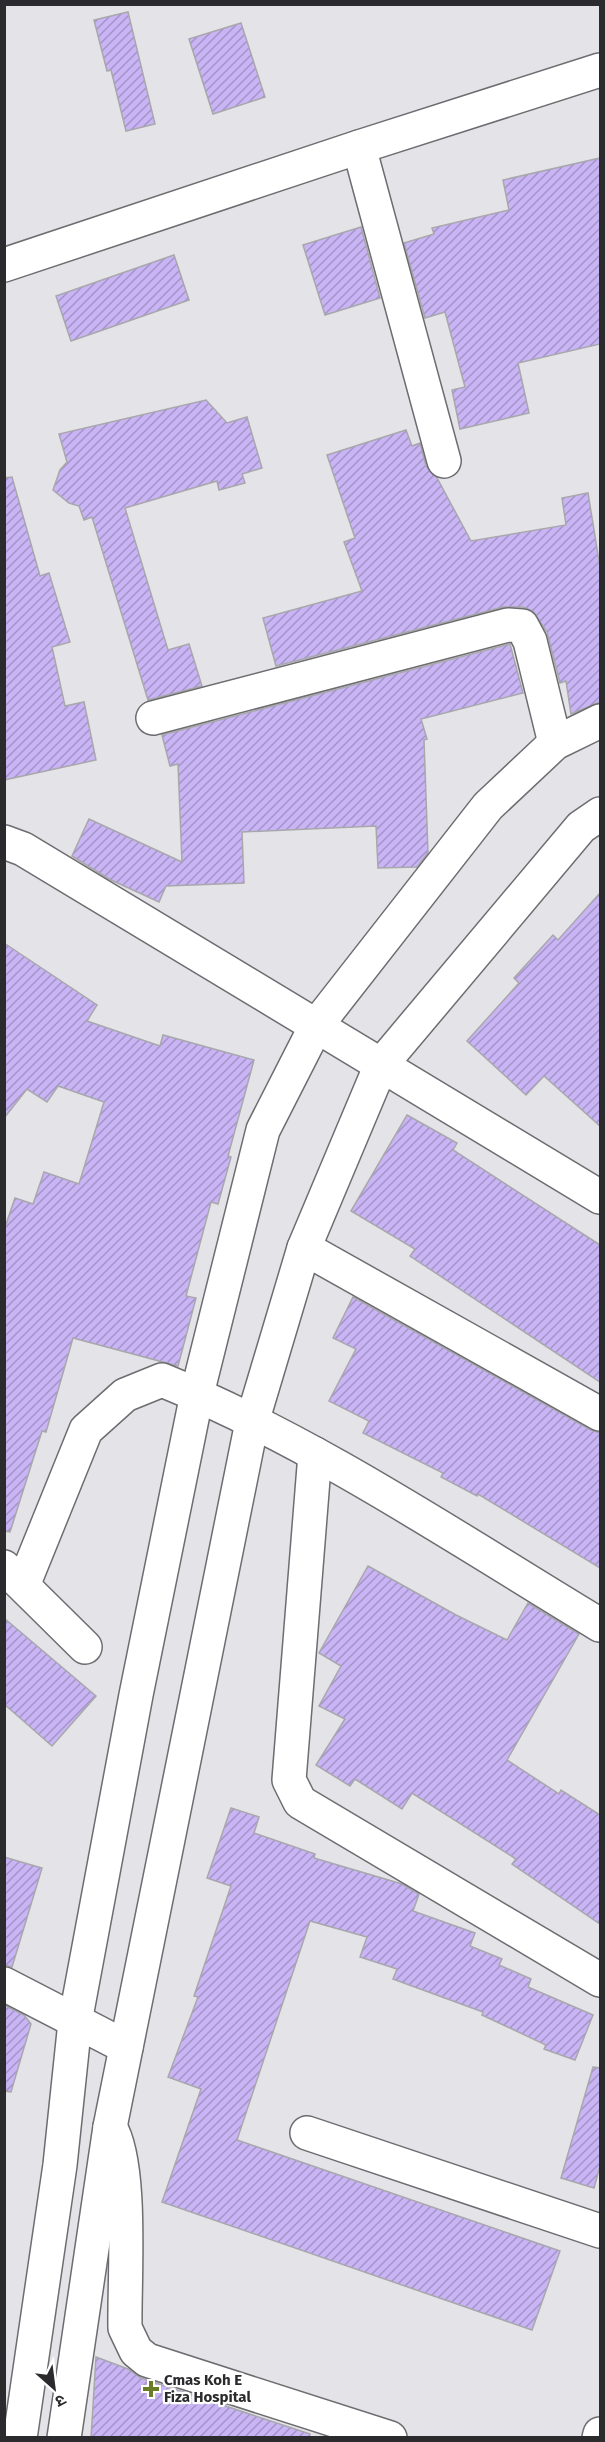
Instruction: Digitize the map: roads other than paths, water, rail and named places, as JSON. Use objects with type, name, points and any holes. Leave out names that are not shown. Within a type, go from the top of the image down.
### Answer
[{"type":"street","points":[[4,265],[600,70]]},
{"type":"street","points":[[359,147],[444,461]]},
{"type":"street","points":[[153,718],[508,625],[522,626],[530,641],[555,743]]},
{"type":"street","points":[[20,2438],[60,2165],[75,2022],[138,1684],[197,1394],[263,1130],[316,1026],[488,806],[555,743],[600,721]]},
{"type":"street","points":[[64,2438],[101,2201],[110,2127],[126,2046],[252,1422],[304,1248],[381,1065],[581,827],[600,814]]},
{"type":"street","points":[[4,842],[23,849],[381,1065],[598,1190]]},
{"type":"street","points":[[304,1248],[600,1414]]},
{"type":"street","points":[[85,1647],[14,1575],[86,1430],[125,1395],[162,1380],[197,1394],[315,1454],[600,1625]]},
{"type":"street","points":[[315,1454],[289,1780],[294,1792],[300,1802],[600,1980]]},
{"type":"street","points":[[4,1984],[126,2046]]},
{"type":"street","points":[[110,2127],[117,2138],[124,2167],[124,2328],[136,2351],[147,2360],[157,2364],[390,2438]]},
{"type":"street","points":[[307,2133],[600,2231]]},
{"type":"place","name":"Cmas Koh E Fiza Hospital","points":[[151,2389]]}]
